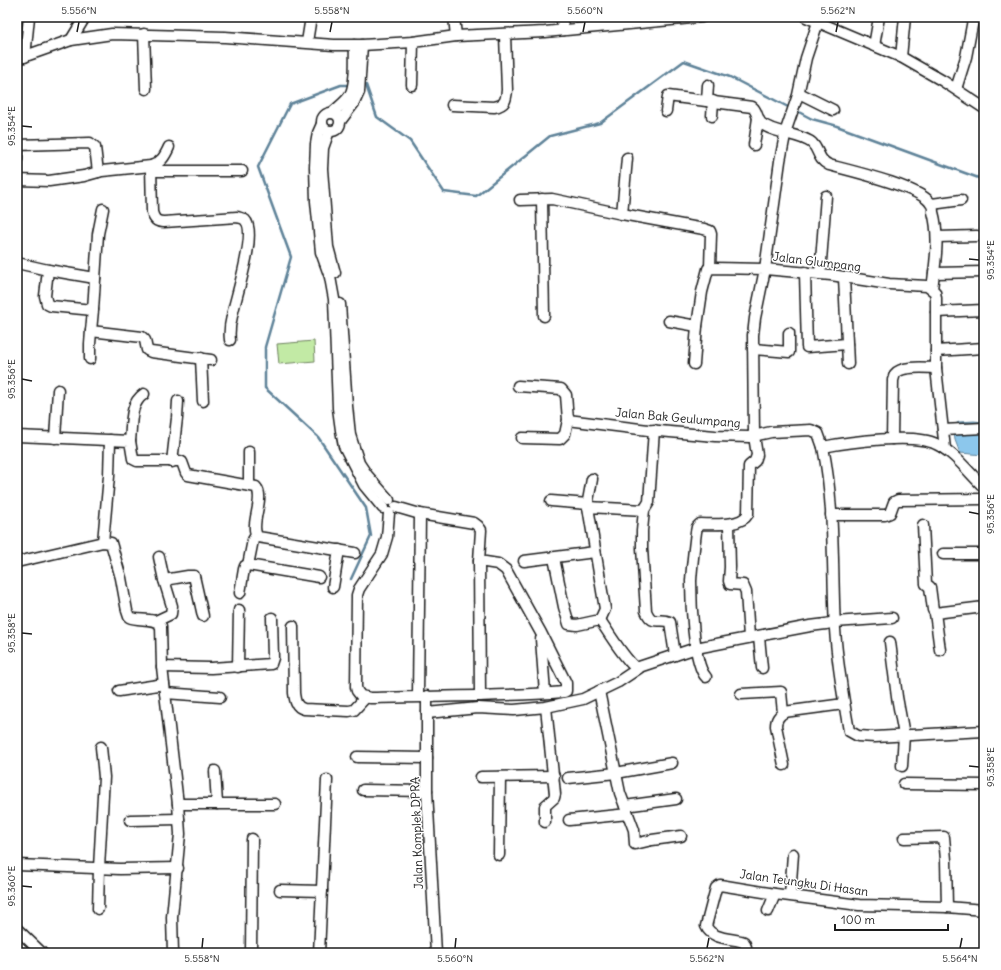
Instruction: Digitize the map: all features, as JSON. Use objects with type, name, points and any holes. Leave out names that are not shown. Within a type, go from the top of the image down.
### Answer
[{"type":"street","points":[[19,60],[29,17]]},
{"type":"street","points":[[71,40],[85,17]]},
{"type":"street","points":[[307,42],[311,17]]},
{"type":"street","points":[[454,17],[456,36]]},
{"type":"street","points":[[561,17],[564,30]]},
{"type":"street","points":[[19,60],[71,40],[106,35],[144,34],[225,37],[358,45],[414,42],[456,36],[505,35],[702,17]]},
{"type":"street","points":[[806,17],[901,57],[956,89],[984,108]]},
{"type":"street","points":[[874,46],[878,17]]},
{"type":"street","points":[[901,57],[905,17]]},
{"type":"street","points":[[956,89],[966,57],[972,20]]},
{"type":"street","name":"Jalan Glumpang","points":[[818,22],[807,54],[799,93],[786,132],[780,161],[765,269],[805,272],[889,284],[926,286],[932,289]]},
{"type":"street","points":[[144,34],[146,89]]},
{"type":"street","points":[[452,105],[501,106],[506,97],[507,90],[505,35]]},
{"type":"street","points":[[412,85],[414,42]]},
{"type":"street","points":[[326,128],[338,129],[340,127],[341,120],[354,103],[358,72],[358,45]]},
{"type":"street","points":[[708,85],[712,116]]},
{"type":"street","points":[[356,90],[332,113],[324,116],[326,128],[322,169],[328,247],[338,283],[342,407],[359,463],[366,476],[389,507],[387,537],[382,554],[357,595],[356,687],[358,694],[364,698],[480,696],[566,691],[567,686],[541,633],[506,570],[498,564],[479,561]]},
{"type":"street","points":[[799,93],[833,110]]},
{"type":"street","points":[[666,111],[668,96],[752,107],[755,109],[760,122],[766,126],[809,141],[814,145],[822,161],[828,165],[906,188],[926,197],[932,204],[936,220],[937,237],[932,289],[935,292],[936,368],[945,449]]},
{"type":"street","points":[[332,113],[338,115],[341,120]]},
{"type":"street","points":[[754,145],[758,118]]},
{"type":"street","points":[[17,160],[17,146],[90,143],[95,147],[98,172]]},
{"type":"street","points":[[151,168],[163,160],[169,147]]},
{"type":"street","points":[[622,214],[627,158]]},
{"type":"street","points":[[151,168],[152,212],[157,221],[164,222],[237,217],[242,218],[247,222],[249,238],[242,279],[231,318],[229,329],[230,340]]},
{"type":"street","points":[[17,180],[49,181],[84,176],[98,172],[151,168],[242,171]]},
{"type":"street","points":[[820,274],[826,196]]},
{"type":"street","points":[[520,200],[552,198],[622,214],[704,228],[710,231],[712,234],[710,268],[706,271],[702,292],[697,326],[694,364]]},
{"type":"street","points":[[542,199],[544,316]]},
{"type":"street","points":[[932,204],[961,200]]},
{"type":"street","points":[[90,359],[98,234],[103,209]]},
{"type":"street","points":[[937,237],[977,236]]},
{"type":"street","points":[[17,263],[95,278]]},
{"type":"street","points":[[706,677],[701,669],[693,630],[691,581],[697,527],[700,524],[730,524],[745,518],[748,514],[749,466],[755,462],[757,455],[754,436],[753,335],[765,269],[710,268]]},
{"type":"street","points":[[48,270],[45,296],[48,304],[51,306],[93,310]]},
{"type":"street","points":[[805,272],[806,347],[847,344]]},
{"type":"street","points":[[934,273],[984,272]]},
{"type":"street","points":[[844,277],[848,364]]},
{"type":"street","points":[[936,312],[984,310]]},
{"type":"street","points":[[669,321],[697,326]]},
{"type":"street","points":[[91,331],[142,337],[144,338],[146,348],[149,351],[206,359],[202,400]]},
{"type":"street","points":[[753,349],[789,352],[789,333]]},
{"type":"street","points":[[936,351],[984,348]]},
{"type":"street","points":[[892,439],[893,380],[895,374],[901,370],[909,368],[936,368]]},
{"type":"street","points":[[518,386],[562,389],[566,395],[568,420],[565,434],[560,438],[522,438]]},
{"type":"street","points":[[55,438],[58,390]]},
{"type":"street","points":[[144,394],[135,403],[133,409],[130,441],[132,455],[135,460],[182,462],[188,475],[249,485],[256,487],[259,491],[255,529],[256,535],[253,540],[248,565],[245,566],[240,593]]},
{"type":"street","points":[[172,462],[178,418],[178,401]]},
{"type":"street","name":"Jalan Bak Geulumpang","points":[[568,420],[715,436],[754,436],[771,432],[811,430],[818,433],[823,447]]},
{"type":"street","points":[[943,430],[984,428]]},
{"type":"street","points":[[654,430],[649,502],[644,510],[642,548],[646,611],[649,617],[654,621],[666,620],[670,622],[675,655]]},
{"type":"street","points":[[17,436],[130,441]]},
{"type":"street","points":[[984,487],[945,449],[936,443],[928,441],[892,439],[823,447],[831,515],[835,622],[844,704],[849,731],[858,736],[875,737],[984,731]]},
{"type":"street","points":[[110,440],[110,546],[129,616],[136,619],[156,621],[171,614],[172,606],[159,557]]},
{"type":"street","points":[[249,452],[249,485]]},
{"type":"street","points":[[592,479],[588,505],[605,609],[600,620]]},
{"type":"street","points":[[831,515],[885,515],[890,513],[894,502],[898,500],[984,499]]},
{"type":"street","points":[[551,501],[644,510]]},
{"type":"street","points":[[389,507],[474,523],[481,530],[479,561],[480,696]]},
{"type":"street","name":"Jalan Komplek DPRA","points":[[420,514],[423,696],[427,713],[428,791],[436,953]]},
{"type":"street","points":[[730,524],[729,581],[730,584],[743,585],[746,592],[754,637],[762,668]]},
{"type":"street","points":[[923,525],[926,584],[930,587],[940,650]]},
{"type":"street","points":[[256,535],[261,538],[355,553]]},
{"type":"street","points":[[17,562],[110,546]]},
{"type":"street","points":[[333,587],[339,550]]},
{"type":"street","points":[[524,561],[595,552]]},
{"type":"street","points":[[943,554],[984,554]]},
{"type":"street","points":[[554,558],[569,624],[577,625],[600,620]]},
{"type":"street","points":[[248,565],[319,577]]},
{"type":"street","points":[[164,580],[194,576],[203,616]]},
{"type":"street","points":[[935,613],[984,607]]},
{"type":"street","points":[[238,667],[239,610]]},
{"type":"street","points":[[162,667],[238,667],[271,664],[273,658],[272,618]]},
{"type":"street","points":[[427,713],[478,708],[514,710],[546,707],[583,699],[618,682],[639,668],[696,648],[835,622],[892,618]]},
{"type":"street","points":[[600,620],[612,639],[632,664],[639,668]]},
{"type":"street","points":[[156,621],[162,628],[162,667],[178,804],[180,834],[178,868],[172,917],[173,953]]},
{"type":"street","points":[[294,626],[294,693],[298,706],[304,709],[349,711],[354,710],[364,698]]},
{"type":"street","points":[[541,633],[546,693]]},
{"type":"street","points":[[890,642],[897,697],[904,735],[902,766]]},
{"type":"street","points":[[119,691],[164,689],[220,697]]},
{"type":"street","points":[[599,691],[620,793],[634,830],[635,844],[681,836]]},
{"type":"street","points":[[740,694],[781,692],[783,713]]},
{"type":"street","points":[[784,765],[776,720],[783,713],[844,704]]},
{"type":"street","points":[[545,822],[545,806],[554,798],[555,794],[546,707]]},
{"type":"street","points":[[98,909],[104,777],[101,746]]},
{"type":"street","points":[[357,757],[427,758]]},
{"type":"street","points":[[568,778],[616,773],[672,763]]},
{"type":"street","points":[[215,771],[217,804]]},
{"type":"street","points":[[481,777],[554,776]]},
{"type":"street","points":[[499,855],[500,777]]},
{"type":"street","points":[[319,953],[326,780]]},
{"type":"street","points":[[904,784],[984,784]]},
{"type":"street","points":[[363,790],[428,791]]},
{"type":"street","points":[[570,820],[676,799]]},
{"type":"street","points":[[178,804],[275,804]]},
{"type":"street","points":[[130,820],[179,819]]},
{"type":"street","points":[[904,838],[944,837],[947,907]]},
{"type":"street","points":[[251,953],[252,839]]},
{"type":"street","points":[[790,895],[793,854]]},
{"type":"street","points":[[17,865],[99,868],[178,868]]},
{"type":"street","name":"Jalan Teungku Di Hasan","points":[[746,953],[744,942],[717,936],[708,930],[706,924],[716,888],[722,884],[775,894],[859,905],[947,907],[984,910]]},
{"type":"street","points":[[280,890],[322,891]]},
{"type":"street","points":[[768,911],[775,894]]},
{"type":"street","points":[[17,929],[40,952]]},
{"type":"green space","points":[[314,341],[315,361],[279,364],[277,344]]},
{"type":"water","points":[[959,422],[984,422],[984,455],[960,453],[955,440],[953,425]]},
{"type":"waterway","points":[[362,85],[366,85],[377,117],[410,141],[444,192],[476,196],[550,136],[600,123],[684,61],[730,77],[790,108]]},
{"type":"waterway","points":[[351,85],[341,85],[290,104],[258,167],[291,257],[265,347],[265,388],[318,437],[366,508],[371,536],[351,579]]},
{"type":"waterway","points":[[795,110],[812,119],[834,125],[984,180]]}]
